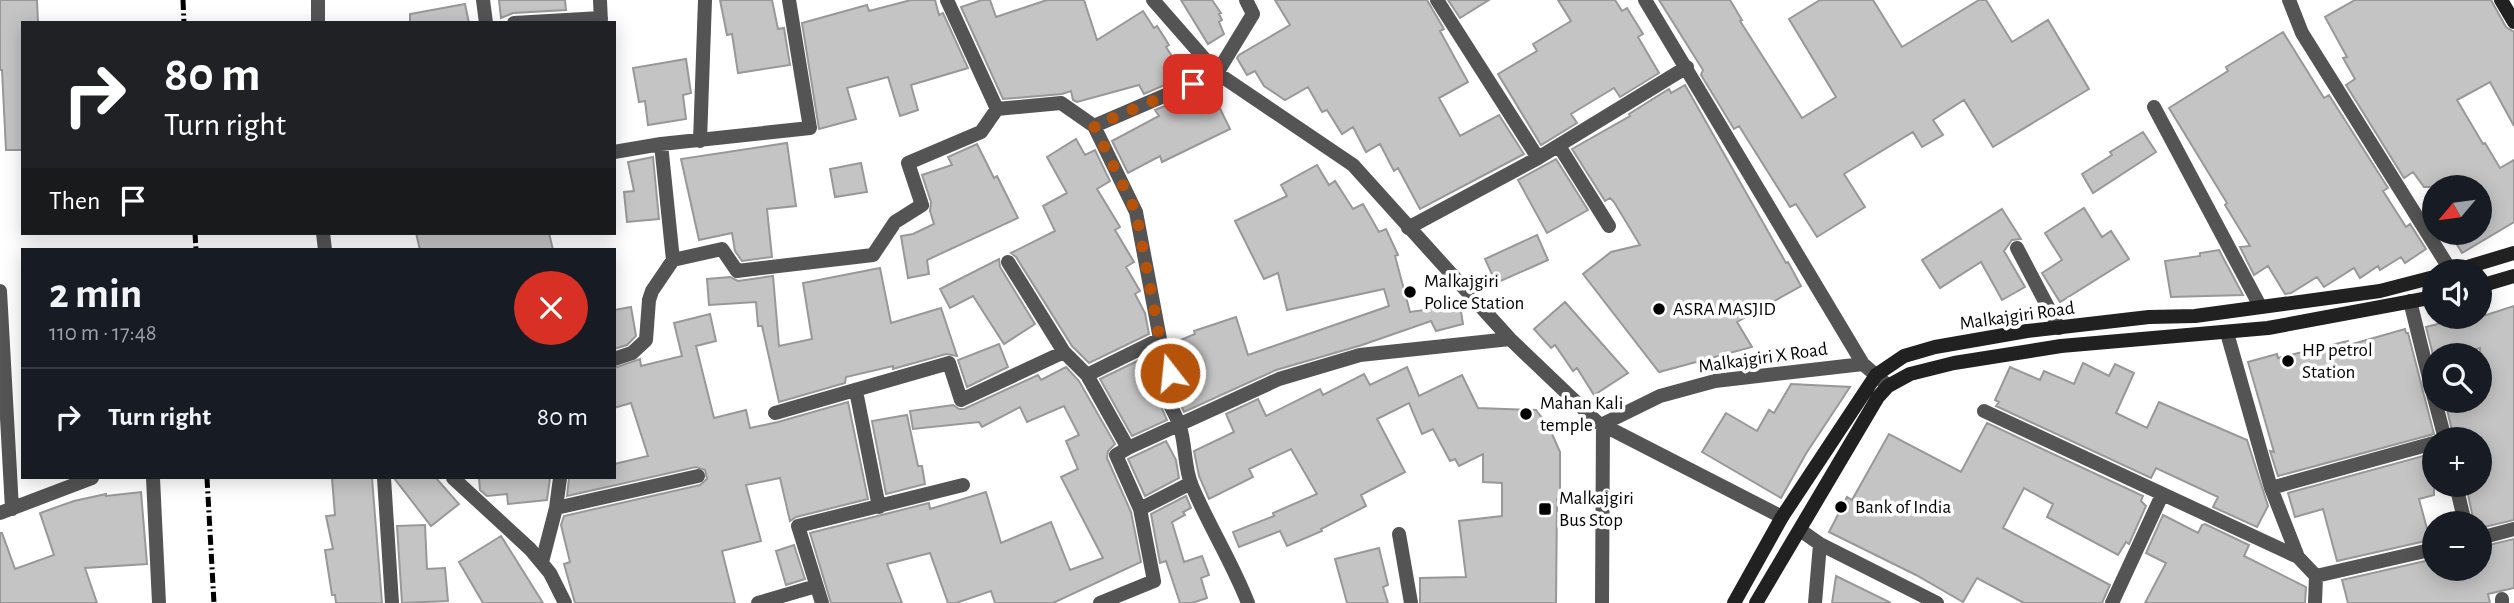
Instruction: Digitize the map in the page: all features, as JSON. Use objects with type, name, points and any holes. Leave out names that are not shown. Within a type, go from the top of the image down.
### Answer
[{"type":"main road","points":[[2501,0],[2514,22]]},
{"type":"main road","points":[[2492,259],[2514,253]]},
{"type":"main road","points":[[2492,282],[2514,276]]},
{"type":"main road","name":"Malkajgiri Road","points":[[1734,603],[1782,517],[1876,375],[1904,356],[1935,347],[2027,331],[2149,317],[2195,316],[2380,291],[2422,280]]},
{"type":"main road","name":"Malkajgiri Road","points":[[1756,603],[1878,397],[1888,386],[1925,368],[2061,346],[2267,328],[2422,300]]},
{"type":"street","points":[[318,0],[318,21]]},
{"type":"street","points":[[483,0],[486,21]]},
{"type":"street","points":[[600,0],[601,21]]},
{"type":"street","points":[[700,141],[705,0]]},
{"type":"street","points":[[616,152],[661,144],[810,128],[789,0]]},
{"type":"street","points":[[947,0],[997,109]]},
{"type":"street","points":[[1153,0],[1217,73],[1353,165],[1510,339],[1597,422],[1782,517]]},
{"type":"street","points":[[1094,126],[1217,73],[1253,14],[1246,0]]},
{"type":"street","points":[[1437,0],[1538,158]]},
{"type":"street","points":[[1644,0],[1687,67],[1863,364],[1888,386]]},
{"type":"street","points":[[2289,0],[2302,33],[2444,259]]},
{"type":"street","points":[[1408,228],[1559,146],[1687,67]]},
{"type":"street","points":[[673,260],[722,250],[737,271],[873,255],[895,222],[922,205],[908,163],[981,132],[997,109],[1061,103],[1094,126],[1136,212],[1160,340],[1170,373],[1165,380],[1165,395],[1180,426],[1191,483],[1236,571],[1248,603]]},
{"type":"street","points":[[2154,107],[2260,306]]},
{"type":"street","points":[[616,358],[632,353],[646,340],[652,291],[673,260],[661,144]]},
{"type":"street","points":[[1559,146],[1609,226]]},
{"type":"street","points":[[2017,248],[2059,328]]},
{"type":"street","points":[[1008,262],[1064,352],[1087,375],[1128,448]]},
{"type":"street","points":[[0,291],[6,511],[89,479]]},
{"type":"street","points":[[2410,302],[2422,349]]},
{"type":"street","points":[[2227,333],[2271,488],[2298,557]]},
{"type":"street","points":[[1100,603],[1154,581],[1140,509],[1116,455],[1279,379],[1360,355],[1510,339]]},
{"type":"street","points":[[1087,375],[1160,340]]},
{"type":"street","points":[[775,413],[949,363],[961,400],[1064,352]]},
{"type":"street","name":"Malkajgiri X Road","points":[[1603,424],[1660,396],[1715,381],[1863,364]]},
{"type":"street","points":[[856,391],[879,507]]},
{"type":"street","points":[[1984,411],[2298,557],[2316,576],[2315,603]]},
{"type":"street","points":[[1602,603],[1603,424]]},
{"type":"street","points":[[2271,488],[2422,446]]},
{"type":"street","points":[[556,508],[698,476]]},
{"type":"street","points":[[153,479],[159,603]]},
{"type":"street","points":[[384,479],[392,603]]},
{"type":"street","points":[[454,479],[542,562],[565,603]]},
{"type":"street","points":[[542,562],[556,508],[560,479]]},
{"type":"street","points":[[1140,509],[1191,483]]},
{"type":"street","points":[[822,603],[798,526],[963,485]]},
{"type":"street","points":[[2112,603],[2162,495]]},
{"type":"street","points":[[2492,535],[2514,529]]},
{"type":"street","points":[[1800,530],[1820,544],[1937,603]]},
{"type":"street","points":[[1399,534],[1411,603]]},
{"type":"street","points":[[1815,603],[1820,544]]},
{"type":"street","points":[[2316,576],[2422,552]]},
{"type":"street","points":[[758,603],[816,586]]},
{"type":"building","points":[[0,0],[37,0],[38,21],[21,21],[21,150],[6,150],[0,70]]},
{"type":"building","points":[[499,0],[565,0],[566,10],[513,13],[501,18]]},
{"type":"building","points":[[720,0],[772,0],[778,29],[784,28],[790,65],[738,73],[732,34],[727,35]]},
{"type":"building","points":[[911,0],[935,0],[939,15],[943,13],[968,68],[911,85],[918,110],[900,116],[888,77],[847,88],[856,119],[819,129],[802,23],[867,5],[869,11]]},
{"type":"building","points":[[990,0],[996,17],[1047,0],[1084,0],[1097,40],[1143,11],[1154,28],[1157,26],[1169,45],[1166,47],[1185,76],[1144,94],[1139,85],[1077,102],[1073,100],[1071,91],[1003,99],[961,7]]},
{"type":"building","points":[[1181,0],[1212,0],[1221,13],[1219,14],[1222,20],[1219,22],[1224,34],[1208,44]]},
{"type":"building","points":[[1275,0],[1427,0],[1444,29],[1440,31],[1468,82],[1439,98],[1460,136],[1499,115],[1524,154],[1420,209],[1398,168],[1394,171],[1380,144],[1366,152],[1353,127],[1342,134],[1327,110],[1322,112],[1308,87],[1285,100],[1264,86],[1255,71],[1247,75],[1237,58],[1239,55],[1290,25]]},
{"type":"building","points":[[1448,0],[1489,0],[1460,18]]},
{"type":"building","points":[[1558,0],[1615,0],[1622,11],[1627,8],[1643,34],[1638,37],[1659,73],[1620,97],[1614,88],[1571,114],[1577,123],[1541,145],[1498,74],[1537,51],[1533,44],[1571,21]]},
{"type":"building","points":[[1659,0],[1730,0],[1742,20],[1740,21],[1802,118],[1836,97],[1789,19],[1820,0],[1873,0],[1902,47],[1979,0],[1986,0],[2012,42],[2048,20],[2089,89],[1993,147],[1964,100],[1933,120],[1943,135],[1922,147],[1913,132],[1844,174],[1865,207],[1817,237],[1796,204],[1790,207],[1739,126],[1734,129],[1701,75],[1703,70]]},
{"type":"building","points":[[2355,0],[2491,0],[2506,27],[2514,32],[2514,126],[2490,82],[2457,100],[2500,168],[2514,160],[2514,222],[2492,235],[2492,175],[2422,175],[2422,184],[2413,172],[2404,178],[2346,85],[2355,79],[2343,58],[2347,57],[2325,17]]},
{"type":"building","points":[[465,4],[469,21],[410,21],[410,14]]},
{"type":"building","points":[[2283,32],[2324,98],[2329,95],[2388,188],[2383,191],[2406,227],[2410,224],[2426,249],[2405,263],[2401,257],[2380,270],[2378,266],[2360,278],[2354,268],[2324,287],[2317,277],[2285,294],[2268,266],[2254,275],[2240,247],[2250,246],[2169,108],[2228,71],[2226,67]]},
{"type":"building","points":[[686,59],[691,93],[683,95],[686,119],[648,125],[645,101],[639,102],[633,68]]},
{"type":"building","points":[[1685,85],[1801,286],[1737,322],[1752,347],[1659,372],[1583,274],[1611,252],[1640,245],[1614,202],[1610,198],[1605,201],[1572,149],[1630,116],[1629,114],[1669,89],[1671,93]]},
{"type":"building","points":[[1196,93],[1200,100],[1213,94],[1230,129],[1162,162],[1160,156],[1128,173],[1112,141],[1159,116],[1155,110]]},
{"type":"building","points":[[2143,132],[2156,152],[2093,193],[2082,174],[2112,155],[2110,152]]},
{"type":"building","points":[[1076,139],[1085,155],[1095,150],[1110,181],[1097,189],[1120,227],[1115,230],[1134,262],[1126,267],[1140,291],[1135,294],[1145,313],[1149,334],[1089,363],[1072,346],[1011,253],[1055,231],[1043,206],[1067,193],[1047,157]]},
{"type":"building","points":[[787,143],[796,206],[767,209],[772,257],[742,261],[735,251],[732,233],[699,240],[681,159]]},
{"type":"building","points":[[977,144],[1018,218],[927,260],[929,274],[908,278],[901,236],[913,234],[934,224],[930,211],[931,202],[922,175],[952,165],[948,157]]},
{"type":"building","points":[[653,157],[659,219],[627,222],[624,192],[634,191],[628,162]]},
{"type":"building","points":[[1556,159],[1588,210],[1547,233],[1518,180]]},
{"type":"building","points":[[861,163],[867,192],[835,197],[830,169]]},
{"type":"building","points":[[1317,165],[1329,185],[1335,181],[1353,209],[1363,204],[1379,232],[1386,229],[1398,255],[1395,256],[1410,312],[1460,305],[1463,324],[1436,331],[1431,321],[1276,370],[1184,412],[1175,392],[1179,371],[1171,344],[1195,334],[1194,331],[1236,317],[1248,355],[1389,306],[1384,289],[1287,310],[1278,273],[1264,279],[1235,221],[1287,196],[1281,185]]},
{"type":"building","points":[[2084,208],[2102,237],[2111,231],[2129,259],[2060,302],[2042,273],[2062,260],[2045,233]]},
{"type":"building","points":[[2002,209],[2021,239],[2012,240],[2004,251],[2025,287],[2002,300],[1981,262],[1940,288],[1922,260]]},
{"type":"building","points":[[416,235],[549,235],[553,248],[420,248]]},
{"type":"building","points":[[1537,235],[1548,260],[1496,283],[1485,259]]},
{"type":"building","points":[[2457,245],[2475,245],[2462,253]]},
{"type":"building","points":[[2219,250],[2243,295],[2171,297],[2165,261]]},
{"type":"building","points":[[999,259],[1000,267],[1035,324],[1004,344],[973,296],[950,308],[940,289]]},
{"type":"building","points":[[880,268],[891,323],[941,308],[957,356],[946,354],[893,369],[893,366],[846,377],[845,383],[779,402],[762,326],[758,326],[756,302],[709,305],[707,279],[730,277],[738,281],[773,276],[779,346],[812,339],[803,283]]},
{"type":"building","points":[[1565,302],[1628,373],[1594,395],[1577,368],[1573,371],[1555,345],[1551,348],[1534,329]]},
{"type":"building","points":[[2514,306],[2514,520],[2492,525],[2492,511],[2471,511],[2469,497],[2492,497],[2492,427],[2451,427],[2448,413],[2492,413],[2492,343],[2430,343],[2426,329],[2492,329],[2492,313]]},
{"type":"building","points":[[631,307],[636,336],[627,345],[616,348],[616,310]]},
{"type":"building","points":[[710,314],[716,341],[696,346],[714,418],[746,410],[750,428],[848,402],[868,499],[796,517],[790,521],[780,478],[746,485],[761,541],[722,551],[735,603],[575,603],[564,564],[570,562],[561,525],[564,516],[700,485],[707,479],[705,470],[696,467],[567,496],[569,479],[616,479],[616,464],[648,456],[631,403],[616,407],[616,367],[640,359],[641,366],[682,356],[674,323]]},
{"type":"building","points":[[2405,329],[2422,387],[2422,413],[2429,413],[2432,427],[2422,427],[2422,437],[2278,476],[2270,451],[2274,452],[2248,362],[2277,354],[2278,358],[2348,341],[2349,345]]},
{"type":"building","points":[[999,344],[1008,367],[967,387],[958,360]]},
{"type":"building","points":[[1154,353],[1160,372],[1155,385],[1156,395],[1167,420],[1132,436],[1100,379]]},
{"type":"building","points":[[2083,363],[2109,376],[2115,364],[2134,373],[2116,413],[2147,428],[2159,402],[2247,440],[2268,506],[2257,527],[2213,507],[2218,497],[2156,468],[2151,478],[1996,406],[1999,402],[1995,400],[2010,367],[2040,380],[2044,371],[2074,384]]},
{"type":"building","points":[[1066,367],[1079,381],[1115,444],[1108,451],[1107,458],[1131,512],[1141,562],[1053,603],[995,603],[991,591],[956,603],[948,603],[930,553],[887,564],[902,603],[831,603],[810,533],[929,503],[930,509],[986,492],[1001,543],[1051,522],[1070,570],[1103,558],[1061,477],[1078,469],[1066,441],[1079,435],[1064,406],[1027,422],[1020,407],[982,427],[979,422],[913,429],[910,411],[953,405],[964,409],[1038,375],[1041,380]]},
{"type":"building","points":[[1407,367],[1419,396],[1462,375],[1478,408],[1536,410],[1549,427],[1560,452],[1556,603],[1420,603],[1420,578],[1466,577],[1459,521],[1502,516],[1502,483],[1483,482],[1483,454],[1459,466],[1455,459],[1450,461],[1433,429],[1422,434],[1409,403],[1377,419],[1405,472],[1361,495],[1366,506],[1321,529],[1322,531],[1287,546],[1280,531],[1239,547],[1233,532],[1274,516],[1273,513],[1317,494],[1291,449],[1249,469],[1253,477],[1209,499],[1199,476],[1194,451],[1234,432],[1226,414],[1258,399],[1266,416],[1320,389],[1323,395],[1364,374],[1370,385]]},
{"type":"building","points":[[1791,384],[1850,387],[1807,452],[1781,498],[1702,452],[1726,413],[1757,431],[1769,410],[1774,413]]},
{"type":"building","points":[[907,415],[918,466],[922,466],[925,484],[886,494],[872,421]]},
{"type":"building","points":[[1987,423],[2143,496],[2141,501],[2146,506],[2129,544],[2126,542],[2118,555],[2047,517],[2053,504],[2024,488],[2003,528],[2110,585],[2102,603],[2024,603],[1977,578],[1963,602],[1916,575],[1829,532],[1847,497],[1852,500],[1889,434],[1961,472]]},
{"type":"building","points":[[1166,441],[1176,460],[1179,478],[1145,496],[1128,459]]},
{"type":"building","points":[[2422,456],[2422,497],[2426,497],[2419,499],[2422,511],[2422,542],[2337,561],[2323,509],[2295,517],[2288,493]]},
{"type":"building","points":[[332,479],[372,479],[382,603],[336,603],[335,595],[332,595],[325,550],[333,549],[326,516],[335,515]]},
{"type":"building","points":[[395,479],[437,479],[459,504],[431,526]]},
{"type":"building","points":[[479,479],[550,479],[547,500],[508,504],[507,494],[487,496],[480,490]]},
{"type":"building","points":[[141,492],[147,564],[85,568],[97,603],[0,603],[0,533],[15,569],[54,555],[40,513],[74,501],[106,494]]},
{"type":"building","points":[[1186,496],[1191,508],[1172,522],[1184,562],[1202,556],[1209,575],[1201,578],[1207,598],[1192,603],[1180,603],[1166,561],[1160,563],[1151,514]]},
{"type":"building","points":[[2163,515],[2198,533],[2205,524],[2249,545],[2244,556],[2306,587],[2305,603],[2145,603],[2166,563],[2146,553]]},
{"type":"building","points":[[425,525],[427,569],[445,568],[448,601],[402,603],[397,526]]},
{"type":"building","points":[[501,536],[543,603],[483,603],[459,562]]},
{"type":"building","points":[[2514,539],[2514,588],[2488,594],[2490,603],[2348,603],[2342,580],[2422,562],[2422,581],[2492,581],[2492,544]]},
{"type":"building","points":[[794,545],[805,579],[786,585],[776,551]]},
{"type":"building","points":[[1379,548],[1388,585],[1383,587],[1388,603],[1347,603],[1335,559]]},
{"type":"building","points":[[1836,576],[1891,603],[1832,603]]},
{"type":"railway","points":[[183,0],[184,21]]},
{"type":"railway","points":[[195,235],[196,248]]},
{"type":"railway","points":[[207,479],[214,603]]},
{"type":"place","name":"Malkajgiri Police Station","points":[[1410,292]]},
{"type":"place","name":"ASRA MASJID","points":[[1659,309]]},
{"type":"place","name":"HP petrol Station","points":[[2288,361]]},
{"type":"place","name":"Mahan Kali temple","points":[[1526,414]]},
{"type":"place","name":"Bank of India","points":[[1841,507]]},
{"type":"place","name":"Malkajgiri Bus Stop","points":[[1545,509]]},
{"type":"route","points":[[1170,373],[1160,340],[1136,212],[1094,126],[1193,84]]}]
